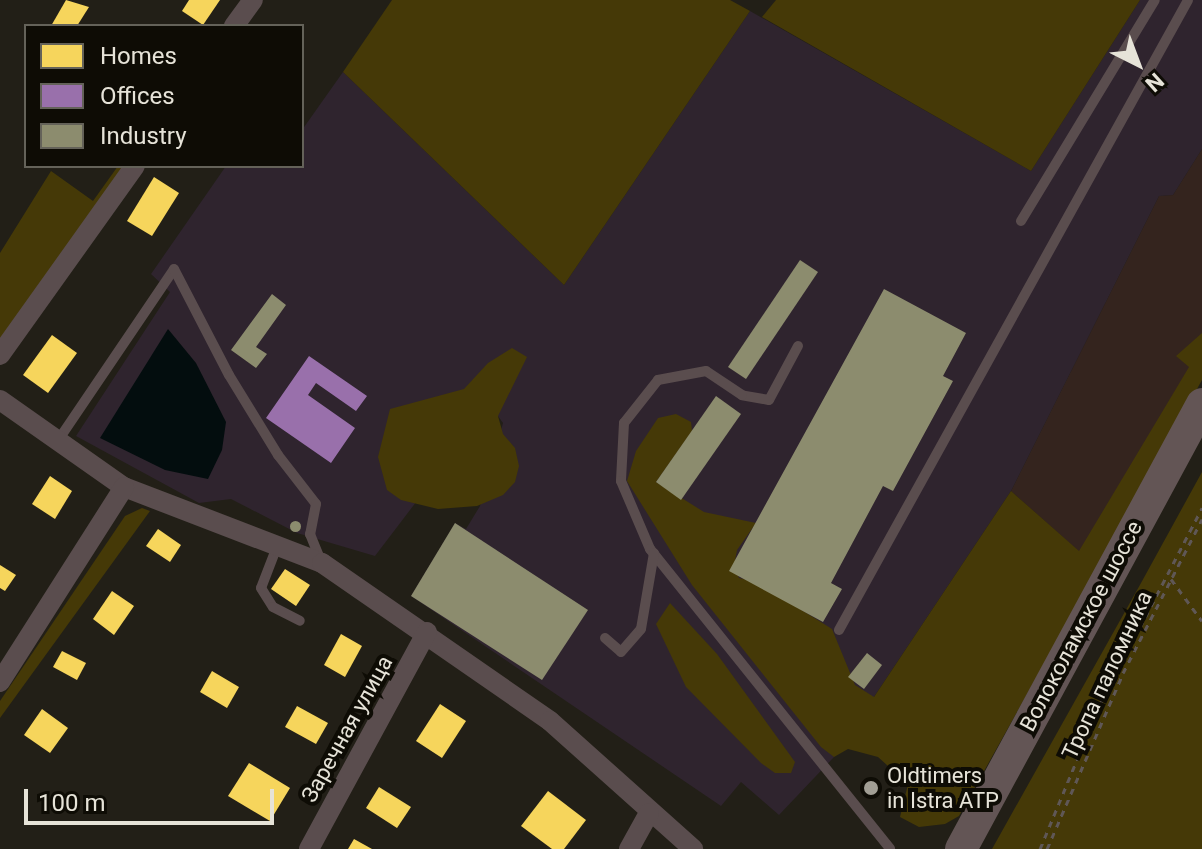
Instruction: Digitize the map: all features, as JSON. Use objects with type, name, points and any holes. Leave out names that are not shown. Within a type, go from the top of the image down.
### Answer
[{"type":"main road","name":"Волоколамское шоссе","points":[[961,849],[1202,404]]},
{"type":"street","points":[[235,24],[253,0]]},
{"type":"street","points":[[0,355],[134,168]]},
{"type":"street","points":[[0,400],[124,487],[279,543],[322,563],[427,632],[550,721],[649,813],[693,849]]},
{"type":"street","points":[[0,682],[124,487]]},
{"type":"street","name":"Заречная улица","points":[[309,849],[427,632]]},
{"type":"street","points":[[629,849],[649,813]]},
{"type":"lane","points":[[1021,221],[1155,0]]},
{"type":"lane","points":[[839,630],[1188,0]]},
{"type":"lane","points":[[59,439],[174,269],[229,375],[278,455],[316,504],[310,534],[322,563]]},
{"type":"lane","points":[[798,346],[769,400],[742,395],[706,371],[658,380],[624,423],[621,481],[654,553],[890,849]]},
{"type":"lane","points":[[279,543],[261,588],[273,607],[300,621]]},
{"type":"lane","points":[[605,638],[621,652],[641,629],[654,553]]},
{"type":"path","points":[[1040,849],[1101,702],[1202,508]]},
{"type":"path","name":"Тропа паломника","points":[[1047,849],[1123,673],[1202,519]]},
{"type":"path","points":[[1171,579],[1202,621]]},
{"type":"shaded area","points":[[392,0],[730,0],[750,11],[564,285],[343,72]]},
{"type":"shaded area","points":[[776,0],[1140,0],[1031,171],[762,17]]},
{"type":"shaded area","points":[[1140,0],[1202,0],[1202,149],[1173,195],[1159,196],[1011,491],[834,757],[779,815],[741,782],[721,806],[411,596],[455,523],[466,529],[480,506],[503,423],[490,405],[375,556],[297,533],[231,499],[199,503],[76,436],[170,292],[151,274],[225,168],[304,168],[304,127],[343,72],[564,285],[750,11],[1031,171]]},
{"type":"shaded area","points":[[1202,149],[1202,346],[1085,557],[1011,491],[1159,196],[1173,195]]},
{"type":"shaded area","points":[[117,168],[125,168],[0,345],[0,253],[51,171],[93,201]]},
{"type":"shaded area","points":[[168,329],[196,363],[226,422],[222,450],[208,479],[165,470],[100,438]]},
{"type":"shaded area","points":[[1202,333],[1202,380],[959,816],[945,824],[919,827],[900,817],[908,784],[878,757],[848,749],[834,757],[821,747],[692,585],[627,481],[636,451],[658,418],[676,414],[691,422],[692,431],[656,482],[704,512],[756,523],[737,550],[734,566],[739,578],[757,582],[832,629],[855,685],[874,697],[1011,491],[1079,551],[1189,367],[1176,356]]},
{"type":"shaded area","points":[[512,348],[527,357],[498,416],[503,434],[515,448],[519,466],[515,482],[503,495],[477,506],[438,509],[401,500],[387,490],[378,457],[390,409],[464,389],[488,363]]},
{"type":"shaded area","points":[[1202,472],[1202,849],[992,849],[1141,583]]},
{"type":"shaded area","points":[[142,508],[150,511],[0,718],[0,701],[125,516]]},
{"type":"shaded area","points":[[670,603],[717,654],[795,762],[791,773],[775,773],[761,763],[686,687],[656,624]]},
{"type":"building: Homes","points":[[66,0],[89,7],[78,24],[52,24]]},
{"type":"building: Homes","points":[[189,0],[220,0],[204,24],[182,11]]},
{"type":"building: Homes","points":[[154,177],[179,193],[152,236],[127,221]]},
{"type":"building: Homes","points":[[52,335],[77,353],[48,393],[23,375]]},
{"type":"building: Homes","points":[[50,476],[72,491],[55,519],[32,504]]},
{"type":"building: Homes","points":[[158,529],[181,545],[170,562],[146,546]]},
{"type":"building: Homes","points":[[0,565],[16,575],[5,591],[0,588]]},
{"type":"building: Homes","points":[[285,569],[310,585],[296,606],[271,589]]},
{"type":"building: Homes","points":[[112,591],[134,606],[114,635],[93,619]]},
{"type":"building: Homes","points":[[341,634],[362,646],[345,677],[324,665]]},
{"type":"building: Homes","points":[[62,651],[86,663],[77,680],[53,667]]},
{"type":"building: Homes","points":[[212,671],[239,687],[227,708],[200,692]]},
{"type":"building: Homes","points":[[440,704],[466,721],[442,758],[416,741]]},
{"type":"building: Homes","points":[[297,706],[328,723],[316,744],[285,727]]},
{"type":"building: Homes","points":[[42,709],[68,728],[50,753],[24,735]]},
{"type":"building: Homes","points":[[249,763],[290,788],[270,821],[228,796]]},
{"type":"building: Homes","points":[[379,787],[411,807],[397,828],[366,808]]},
{"type":"building: Homes","points":[[548,791],[586,820],[564,849],[552,849],[521,826]]},
{"type":"building: Homes","points":[[354,839],[372,849],[348,849]]},
{"type":"building: Offices","points":[[309,356],[367,396],[356,411],[316,383],[308,395],[355,428],[331,463],[266,418]]},
{"type":"building: Industry","points":[[800,260],[818,272],[746,379],[728,367]]},
{"type":"building: Industry","points":[[884,289],[966,333],[943,376],[953,381],[893,491],[883,486],[831,583],[842,589],[823,622],[729,571]]},
{"type":"building: Industry","points":[[272,294],[286,305],[256,347],[267,354],[256,368],[231,350]]},
{"type":"building: Industry","points":[[716,396],[741,414],[681,500],[656,482]]},
{"type":"building: Industry","points":[[295,521],[300,526],[295,531],[290,526]]},
{"type":"building: Industry","points":[[455,523],[588,610],[542,680],[411,596]]},
{"type":"building: Industry","points":[[867,653],[882,665],[864,689],[848,677]]},
{"type":"place","name":"Oldtimers in Istra ATP","points":[[871,788]]}]
